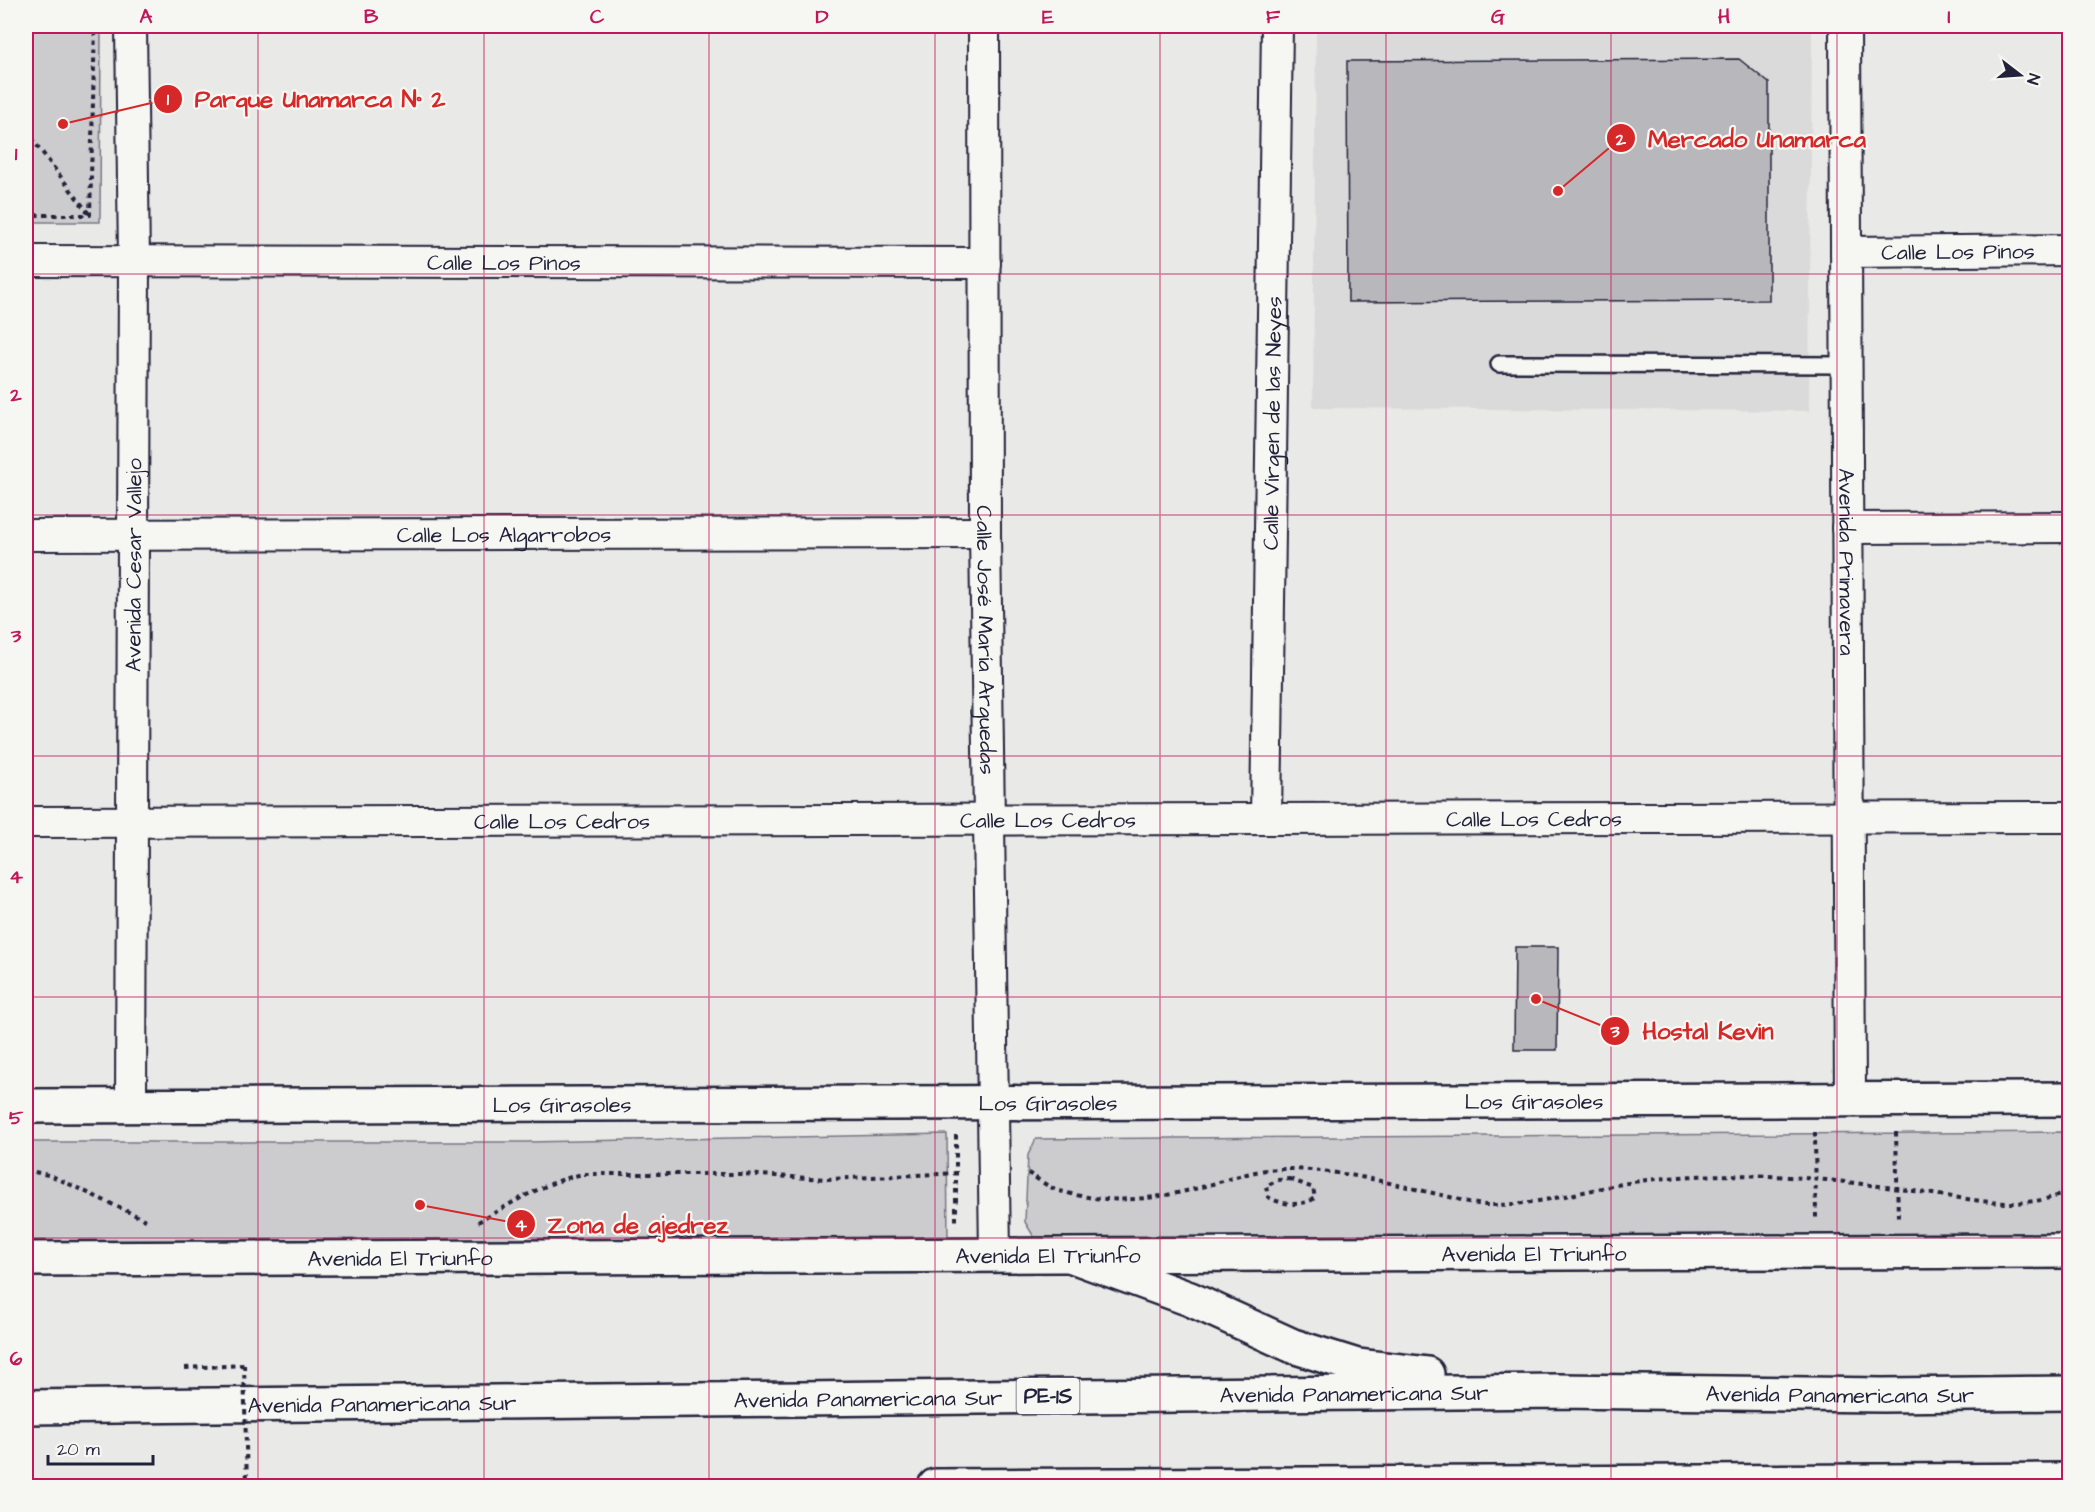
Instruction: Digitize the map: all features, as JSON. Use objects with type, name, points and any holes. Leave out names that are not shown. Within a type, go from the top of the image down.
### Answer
[{"type":"main road","name":"Los Girasoles","points":[[26,1106],[1815,1098],[2070,1100]]},
{"type":"main road","name":"Avenida El Triunfo","points":[[26,1259],[956,1254],[1075,1257],[2070,1251]]},
{"type":"main road","points":[[1075,1257],[1190,1299],[1293,1346],[1357,1366],[1557,1391]]},
{"type":"main road","name":"Avenida Panamericana Sur","points":[[26,1407],[1557,1391],[1883,1395],[2070,1393]]},
{"type":"main road","points":[[934,1486],[2070,1480]]},
{"type":"street","name":"Avenida Cesar Vallejo","points":[[131,26],[134,261],[131,1105]]},
{"type":"street","name":"Calle José María Arguedas","points":[[984,26],[984,533],[994,1101],[994,1254]]},
{"type":"street","name":"Calle Virgen de las Neyes","points":[[1266,819],[1277,26]]},
{"type":"street","name":"Avenida Primavera","points":[[1845,26],[1850,1098]]},
{"type":"street","name":"Calle Los Pinos","points":[[1846,252],[2070,250]]},
{"type":"street","name":"Calle Los Pinos","points":[[26,261],[985,263]]},
{"type":"street","points":[[1847,528],[2070,527]]},
{"type":"street","name":"Calle Los Algarrobos","points":[[26,535],[984,533]]},
{"type":"street","name":"Calle Los Cedros","points":[[26,822],[2070,817]]},
{"type":"lane","points":[[1499,364],[1846,365]]},
{"type":"path","points":[[90,215],[95,26]]},
{"type":"path","points":[[26,131],[90,215]]},
{"type":"path","points":[[26,215],[90,215]]},
{"type":"path","points":[[1815,1098],[1816,1252]]},
{"type":"path","points":[[1895,1098],[1899,1252]]},
{"type":"path","points":[[956,1102],[956,1254]]},
{"type":"path","points":[[1290,1179],[1291,1169]]},
{"type":"path","points":[[470,1225],[563,1178],[583,1174],[740,1174],[828,1179],[956,1173],[1027,1173],[1058,1191],[1136,1201],[1193,1189],[1248,1172],[1291,1169],[1322,1170],[1361,1177],[1486,1205],[1546,1199],[1654,1179],[1697,1175],[1743,1175],[1857,1182],[1897,1190],[2012,1204],[2041,1202],[2070,1192]]},
{"type":"path","points":[[26,1170],[52,1176],[153,1224]]},
{"type":"path","points":[[1290,1179],[1314,1188],[1315,1198],[1300,1203],[1288,1203],[1268,1197],[1266,1186],[1278,1180],[1290,1179]]},
{"type":"path","points":[[185,1368],[244,1365],[247,1486]]},
{"type":"shaded area","points":[[26,26],[101,26],[100,222],[26,222]]},
{"type":"shaded area","points":[[1316,26],[1812,26],[1809,411],[1313,408]]},
{"type":"shaded area","points":[[2069,1132],[2069,1236],[1034,1237],[1025,1222],[1028,1155],[1036,1139]]},
{"type":"shaded area","points":[[947,1134],[948,1243],[26,1249],[26,1142],[528,1142]]},
{"type":"building","points":[[1739,59],[1769,83],[1769,300],[1348,302],[1347,61]]},
{"type":"building","points":[[1515,947],[1558,947],[1557,1050],[1514,1050]]},
{"type":"place","name":"Parque Unamarca N° 2","points":[[63,124]]},
{"type":"place","name":"Mercado Unamarca","points":[[1558,191]]},
{"type":"place","name":"Hostal Kevin","points":[[1536,999]]},
{"type":"place","name":"Zona de ajedrez","points":[[420,1205]]}]
